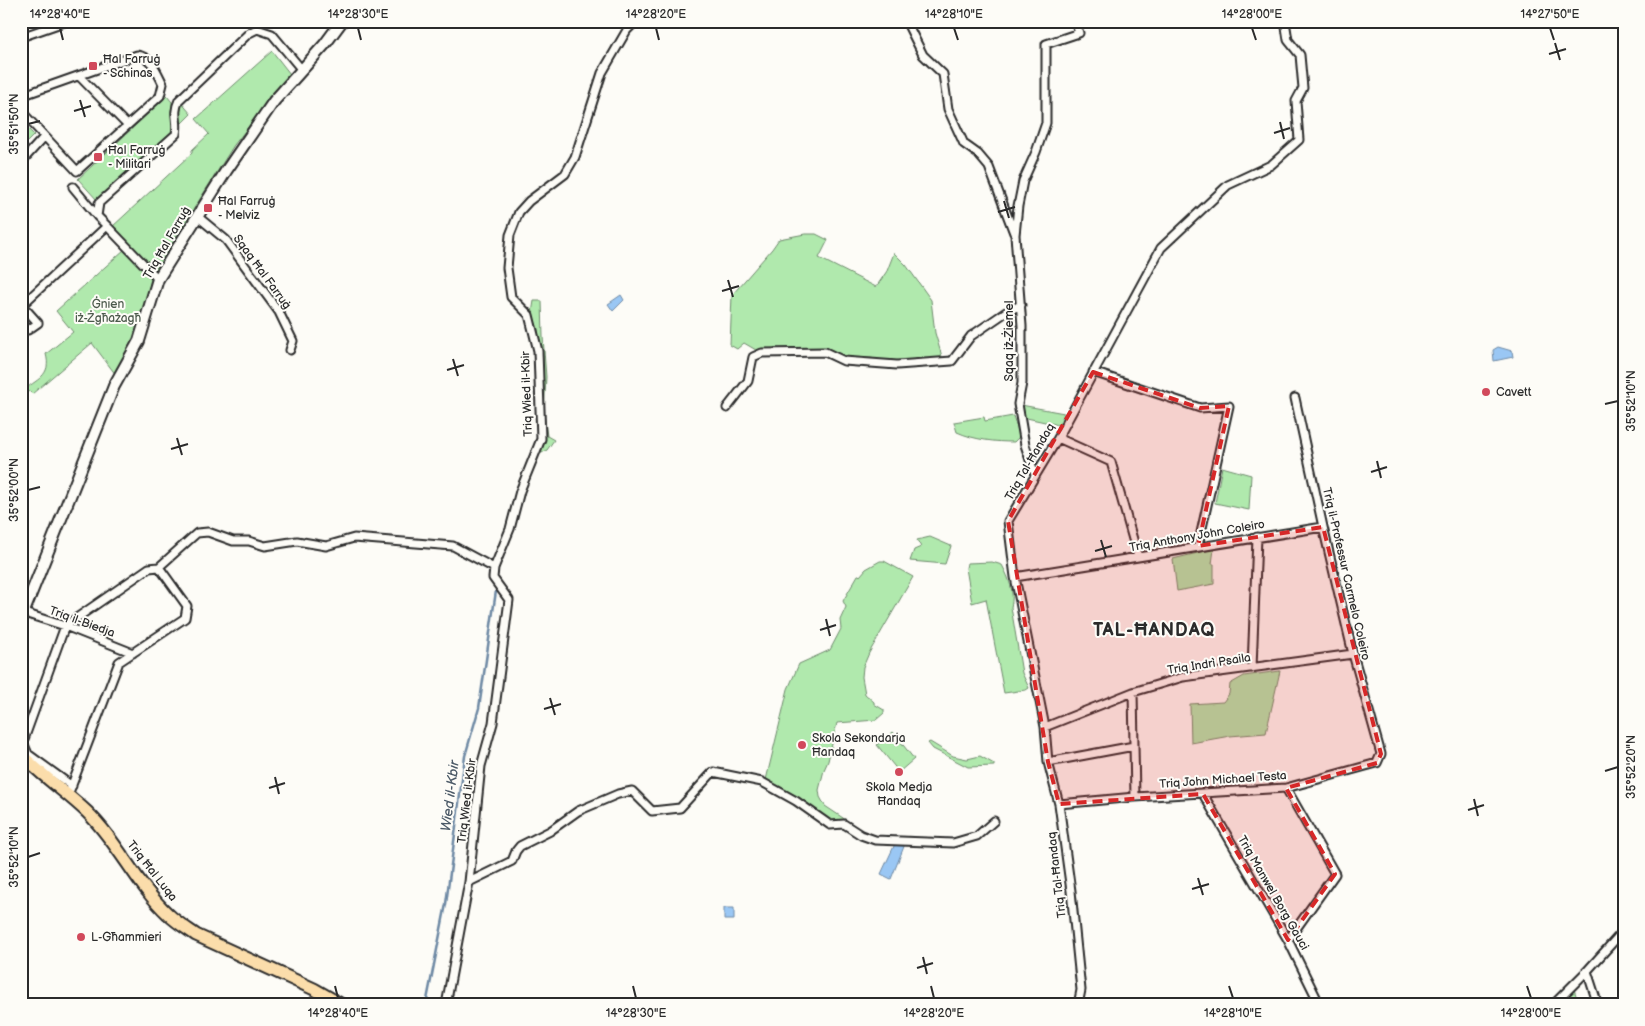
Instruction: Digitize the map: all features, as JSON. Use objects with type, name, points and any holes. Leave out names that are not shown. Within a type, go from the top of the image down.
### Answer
[{"type":"highway","name":"Triq Ħal Luqa","points":[[22,748],[37,771]]},
{"type":"highway","name":"Triq Ħal Luqa","points":[[21,762],[69,791],[106,834],[157,902],[183,926],[196,935],[314,989],[342,1005]]},
{"type":"main road","name":"Triq Ħal Farruġ","points":[[22,616],[114,386],[139,341],[158,279],[226,171],[274,101],[342,21]]},
{"type":"street","points":[[21,37],[67,21]]},
{"type":"street","name":"Triq Wied il-Kbir","points":[[446,1005],[469,882],[481,766],[493,723],[509,600],[493,578],[494,568],[510,529],[520,491],[541,439],[538,351],[530,315],[511,297],[507,268],[510,235],[520,212],[529,201],[566,174],[575,157],[602,73],[627,30],[636,21]]},
{"type":"street","points":[[906,21],[923,55],[943,74],[948,109],[964,144],[978,154],[989,167],[1016,235]]},
{"type":"street","points":[[1016,235],[1018,206],[1023,181],[1036,152],[1046,122],[1046,44],[1079,33],[1075,21]]},
{"type":"street","name":"Triq Tal-Ħandaq","points":[[1078,1005],[1080,990],[1071,891],[1059,804],[1048,762],[1045,727],[1015,577],[1008,521],[1058,438],[1162,248],[1228,186],[1271,165],[1299,140],[1296,101],[1303,88],[1300,55],[1288,40],[1285,21]]},
{"type":"street","points":[[97,216],[99,203],[176,134],[174,110],[179,100],[249,33],[257,29],[272,34],[302,70]]},
{"type":"street","points":[[21,96],[137,55],[150,60],[163,84],[160,96],[77,171],[21,111]]},
{"type":"street","points":[[79,76],[128,125]]},
{"type":"street","points":[[23,162],[44,137]]},
{"type":"street","points":[[21,146],[23,162]]},
{"type":"street","points":[[73,187],[97,216],[158,279]]},
{"type":"street","name":"Sqaq Ħal Farruġ","points":[[197,216],[226,240],[279,312],[293,340],[290,350]]},
{"type":"street","points":[[21,329],[28,330],[38,323],[22,305],[107,226]]},
{"type":"street","name":"Sqaq iż-Żiemel","points":[[1016,235],[1021,305],[1022,383],[1018,404],[1025,445],[1035,475]]},
{"type":"street","points":[[727,408],[748,381],[753,357],[762,353],[825,352],[844,361],[898,365],[952,361],[971,336],[1006,312],[1021,305]]},
{"type":"street","points":[[1093,372],[1200,408],[1229,406],[1198,546]]},
{"type":"street","name":"Triq il-Professur Carmelo Coleiro","points":[[1295,398],[1322,527],[1353,654],[1381,754]]},
{"type":"street","points":[[1058,438],[1111,462],[1138,557]]},
{"type":"street","name":"Triq Anthony John Coleiro","points":[[1015,577],[1322,527]]},
{"type":"street","points":[[159,567],[188,606],[185,618],[119,662],[69,791],[22,748],[65,626],[149,568],[159,567],[197,534],[208,532],[233,541],[250,540],[265,546],[297,541],[326,546],[354,538],[453,546],[494,568]]},
{"type":"street","points":[[1252,668],[1257,537]]},
{"type":"street","name":"Triq il-Biedja","points":[[22,616],[65,626],[133,653]]},
{"type":"street","name":"Triq Indrì Psaila","points":[[1045,727],[1134,692],[1183,678],[1353,654]]},
{"type":"street","points":[[1134,692],[1134,798]]},
{"type":"street","points":[[1048,762],[1134,746]]},
{"type":"street","name":"Triq John Michael Testa","points":[[1059,804],[1286,788],[1377,763],[1381,754]]},
{"type":"street","points":[[469,882],[512,861],[520,846],[550,831],[578,811],[618,794],[632,791],[652,811],[680,808],[712,772],[762,782],[796,801],[830,825],[844,824],[861,835],[875,840],[953,843],[977,836],[994,821]]},
{"type":"street","points":[[1286,788],[1335,874],[1288,940]]},
{"type":"street","name":"Triq Manwel Borg Gauci","points":[[1203,794],[1288,940],[1320,1005]]},
{"type":"street","points":[[1553,1005],[1624,930]]},
{"type":"street","points":[[1587,970],[1598,1005]]},
{"type":"highlighted area","points":[[1093,372],[1200,408],[1229,406],[1198,546],[1323,527],[1381,754],[1377,763],[1286,788],[1335,874],[1288,940],[1203,794],[1059,804],[1048,762],[1008,521]]},
{"type":"green space","points":[[272,51],[290,74],[234,145],[154,272],[112,227],[192,153],[192,150],[209,134],[196,119]]},
{"type":"green space","points":[[167,96],[172,102],[173,132],[97,200],[78,179]]},
{"type":"green space","points":[[180,101],[191,114],[180,125],[177,108]]},
{"type":"green space","points":[[21,122],[34,135],[27,142],[21,128]]},
{"type":"green space","points":[[816,234],[828,240],[819,258],[876,287],[887,271],[894,253],[906,265],[931,300],[935,333],[943,360],[889,362],[871,358],[845,357],[826,349],[756,350],[744,343],[737,349],[730,345],[732,295],[779,239]]},
{"type":"green space","name":"Ġnien iż-Żgħażagħ","points":[[125,249],[151,278],[145,311],[134,343],[116,375],[92,343],[32,394],[29,391],[21,398],[21,392],[38,380],[45,372],[47,367],[46,354],[73,332],[56,311]]},
{"type":"green space","points":[[534,301],[542,301],[546,377],[544,414],[547,436],[554,440],[547,450],[535,457],[544,442],[541,427],[542,369],[538,329],[532,313]]},
{"type":"green space","points":[[1021,405],[1064,413],[1059,425],[1022,417]]},
{"type":"green space","points":[[1013,416],[1020,436],[1014,442],[985,440],[964,435],[957,432],[954,422],[984,417],[985,421]]},
{"type":"green space","points":[[1222,467],[1251,475],[1249,510],[1215,503]]},
{"type":"green space","points":[[930,537],[951,546],[945,564],[910,561],[914,550],[921,547],[917,540]]},
{"type":"green space","points":[[1214,549],[1212,564],[1214,564],[1214,584],[1177,591],[1173,559]]},
{"type":"green space","name":"Skola Sekondarja Ħandaq","points":[[880,561],[884,561],[913,577],[869,653],[863,667],[862,677],[865,694],[874,704],[884,710],[884,713],[876,720],[837,723],[819,790],[820,797],[825,806],[846,820],[829,823],[766,780],[788,689],[799,664],[830,650],[841,629],[840,620],[846,607],[843,601],[858,575],[860,576],[866,569]]},
{"type":"green space","points":[[992,562],[1002,565],[1011,586],[1011,607],[1022,673],[1029,688],[1026,690],[1004,693],[986,599],[972,603],[966,568],[967,563]]},
{"type":"green space","points":[[1280,671],[1266,733],[1230,736],[1191,743],[1190,704],[1223,702],[1229,694],[1230,684],[1244,676]]},
{"type":"green space","points":[[893,732],[914,759],[899,772],[877,745]]},
{"type":"green space","points":[[930,742],[953,756],[967,759],[980,756],[994,764],[994,766],[968,767],[933,749],[928,743]]},
{"type":"green space","points":[[1574,989],[1579,1005],[1557,1005]]},
{"type":"water","points":[[621,295],[624,300],[613,311],[608,304]]},
{"type":"water","points":[[1498,347],[1512,351],[1513,357],[1494,361],[1493,350]]},
{"type":"water","points":[[895,844],[905,844],[891,879],[881,874]]},
{"type":"water","points":[[724,908],[734,908],[734,920],[724,920]]},
{"type":"waterway","name":"Wied il-Kbir","points":[[426,1005],[446,904],[465,756],[479,708],[496,591]]},
{"type":"place","name":"Ħal Farruġ - Schinas","points":[[93,66]]},
{"type":"place","name":"Ħal Farruġ - Militari","points":[[98,157]]},
{"type":"place","name":"Ħal Farruġ - Melviz","points":[[208,208]]},
{"type":"place","name":"Cavett","points":[[1486,392]]},
{"type":"place","name":"Skola Sekondarja Ħandaq","points":[[802,745]]},
{"type":"place","name":"Skola Medja Ħandaq","points":[[899,772]]},
{"type":"place","name":"L-Għammieri","points":[[81,937]]},
{"type":"district","name":"TAL-ĦANDAQ","points":[[1154,630]]}]
